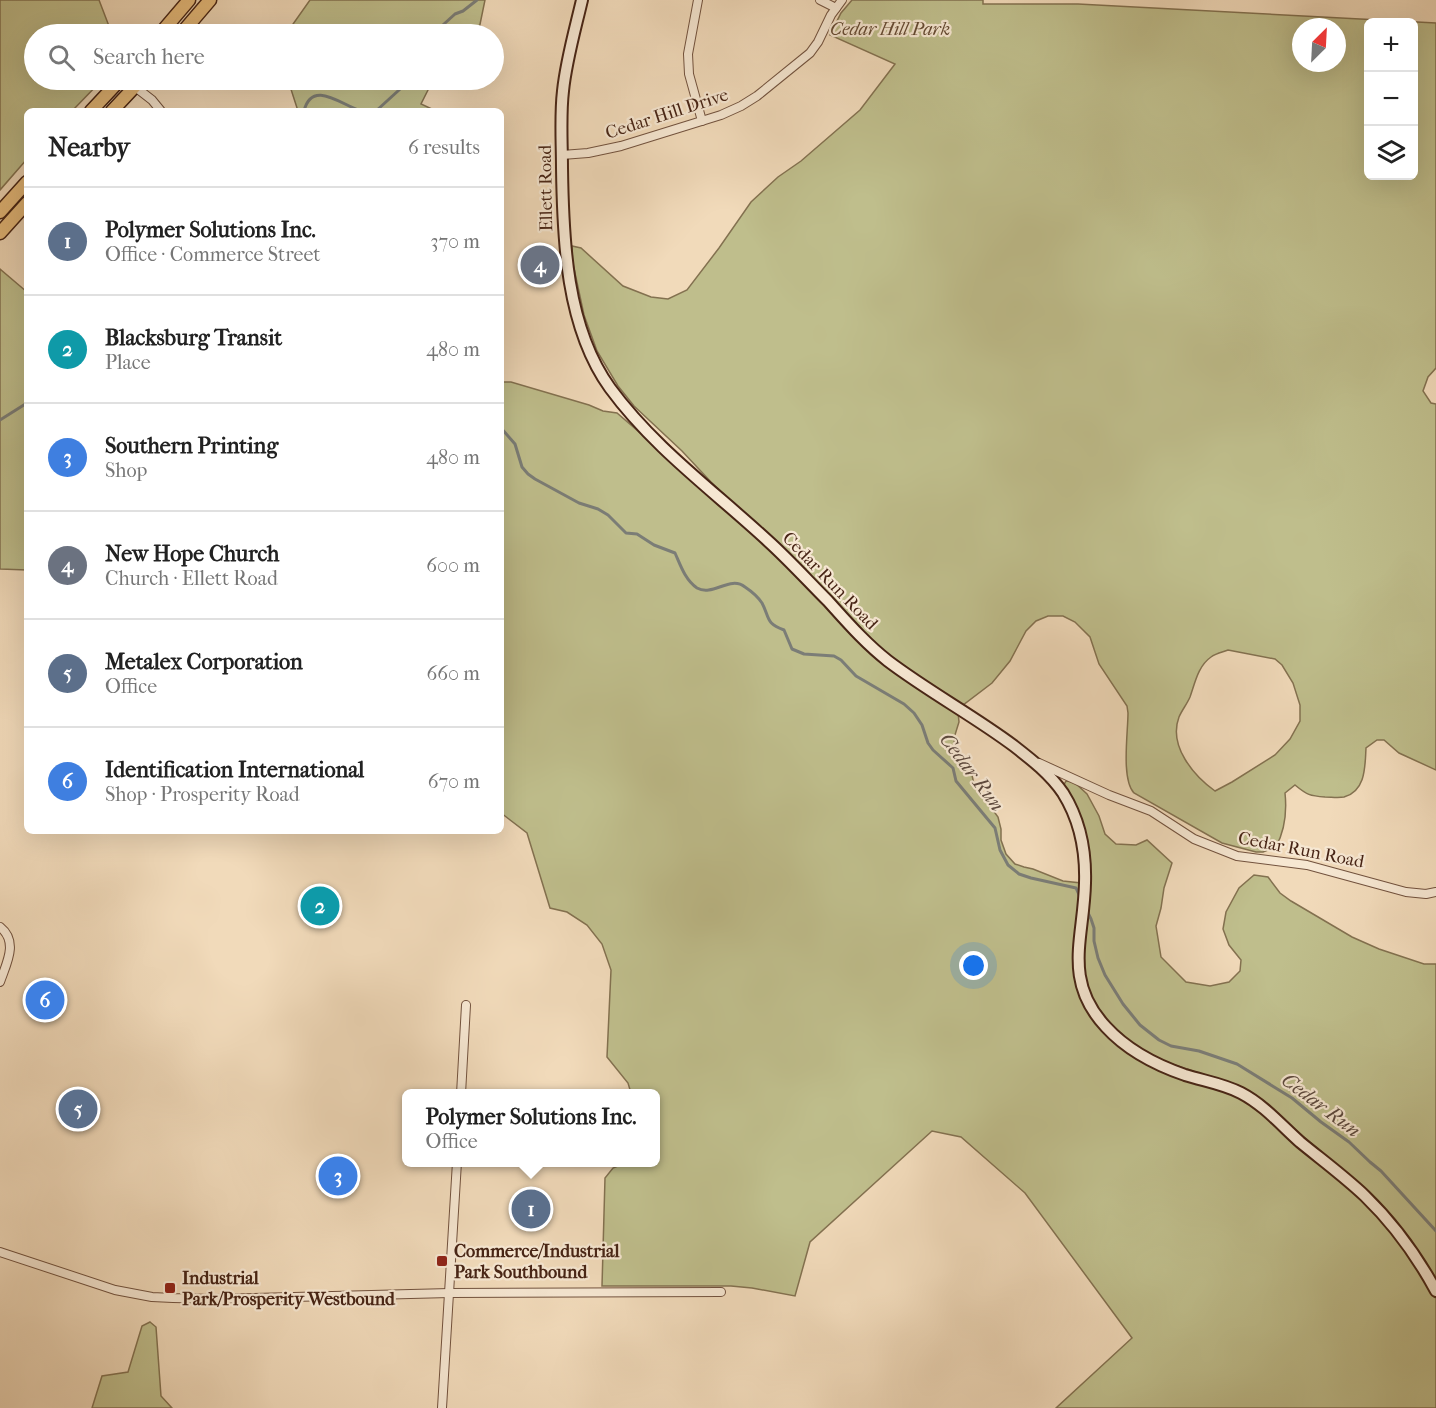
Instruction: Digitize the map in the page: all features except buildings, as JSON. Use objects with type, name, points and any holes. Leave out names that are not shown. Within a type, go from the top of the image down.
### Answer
[{"type":"main road","points":[[169,24],[189,0]]},
{"type":"main road","points":[[190,24],[210,0]]},
{"type":"main road","points":[[95,108],[111,90]]},
{"type":"main road","points":[[115,108],[131,90]]},
{"type":"main road","points":[[0,212],[24,185]]},
{"type":"main road","points":[[0,233],[24,206]]},
{"type":"street","name":"Ellett Road","points":[[582,0],[563,93],[564,240],[571,289],[581,328],[601,374],[620,400]]},
{"type":"street","points":[[698,0],[688,54],[689,74],[702,120]]},
{"type":"street","points":[[820,0],[836,8]]},
{"type":"street","name":"Cedar Hill Drive","points":[[562,155],[603,150],[721,115],[741,106],[804,58],[818,42],[842,0]]},
{"type":"street","points":[[143,90],[158,108]]},
{"type":"street","name":"Cedar Run Road","points":[[620,400],[652,438],[767,540],[867,644],[995,732],[1035,762],[1051,778],[1073,813],[1083,846],[1085,884],[1079,946],[1079,978],[1094,1013],[1115,1036],[1142,1056],[1182,1074],[1232,1089],[1262,1107],[1364,1195],[1394,1227],[1416,1256],[1436,1291]]},
{"type":"street","name":"Cedar Run Road","points":[[1035,762],[1151,811],[1194,839],[1237,856],[1307,865],[1406,892],[1426,894],[1436,892]]},
{"type":"street","points":[[0,927],[8,934],[10,940],[10,952],[0,982]]},
{"type":"street","points":[[461,1089],[466,1005]]},
{"type":"street","points":[[442,1408],[457,1167]]},
{"type":"street","points":[[0,1252],[115,1290],[152,1297],[214,1299],[450,1293],[721,1292]]},
{"type":"green space","points":[[0,0],[99,0],[108,24],[24,24],[24,90],[92,90],[75,108],[24,108],[24,162],[0,190]]},
{"type":"green space","points":[[310,0],[485,0],[480,24],[293,24]]},
{"type":"green space","name":"Cedar Hill Park","points":[[852,0],[983,0],[983,4],[1078,4],[1342,18],[1292,18],[1292,72],[1346,72],[1346,18],[1364,19],[1364,180],[1418,180],[1418,22],[1436,23],[1436,368],[1428,377],[1423,391],[1431,403],[1436,404],[1436,770],[1399,753],[1384,740],[1377,740],[1366,748],[1363,777],[1357,789],[1351,794],[1344,797],[1316,796],[1306,793],[1295,785],[1285,793],[1285,821],[1276,847],[1256,852],[1222,843],[1134,793],[1126,767],[1127,706],[1099,664],[1090,637],[1075,622],[1063,616],[1048,616],[1036,621],[1026,631],[1010,661],[992,683],[963,705],[895,661],[876,645],[809,574],[634,406],[618,386],[597,351],[584,315],[572,259],[572,246],[581,248],[623,286],[651,297],[668,299],[687,290],[751,202],[860,110],[895,64],[830,35],[841,13]],"holes":[[[1228,650],[1275,659],[1282,665],[1293,683],[1300,705],[1300,721],[1290,739],[1275,755],[1215,791],[1191,769],[1180,749],[1177,728],[1179,717],[1203,665],[1213,656]]]},
{"type":"green space","points":[[291,90],[428,90],[421,104],[430,108],[297,108]]},
{"type":"green space","points":[[0,269],[24,289],[24,570],[0,569]]},
{"type":"green space","points":[[504,382],[511,382],[603,411],[617,413],[704,488],[800,577],[855,637],[958,712],[959,722],[954,738],[955,751],[971,771],[974,784],[998,817],[1001,840],[1006,854],[1015,864],[1063,881],[1081,883],[1078,987],[1089,1011],[1104,1032],[1239,1097],[1251,1105],[1349,1187],[1395,1235],[1419,1269],[1436,1299],[1436,1408],[1056,1408],[1132,1338],[1025,1193],[961,1137],[932,1131],[810,1242],[795,1296],[731,1286],[602,1286],[605,1178],[615,1167],[660,1167],[660,1089],[630,1089],[628,1083],[607,1057],[611,970],[602,944],[587,925],[567,912],[550,908],[527,833],[504,815]]},
{"type":"green space","points":[[1066,781],[1074,782],[1087,794],[1099,816],[1105,834],[1116,844],[1136,845],[1147,840],[1172,863],[1156,926],[1161,957],[1186,982],[1210,986],[1229,982],[1240,971],[1241,960],[1229,945],[1223,929],[1226,912],[1239,888],[1254,875],[1268,877],[1280,893],[1291,901],[1352,937],[1424,964],[1436,964],[1436,1281],[1410,1240],[1368,1193],[1257,1096],[1244,1088],[1166,1062],[1135,1046],[1107,1021],[1092,999],[1085,982],[1083,961],[1090,879],[1063,786]]},
{"type":"green space","points":[[150,1322],[156,1327],[161,1396],[172,1408],[92,1408],[102,1376],[128,1372],[142,1326]]},
{"type":"waterway","name":"Cedar Run","points":[[444,24],[477,0]]},
{"type":"waterway","name":"Cedar Run","points":[[379,108],[399,90]]},
{"type":"waterway","name":"Cedar Run","points":[[305,108],[308,101],[314,96],[321,95],[354,108]]},
{"type":"waterway","name":"Cedar Run","points":[[0,420],[24,405]]},
{"type":"waterway","name":"Cedar Run","points":[[504,431],[515,444],[522,467],[535,479],[579,503],[598,509],[608,515],[626,533],[637,534],[654,545],[675,553],[686,576],[697,588],[709,590],[733,583],[745,587],[760,601],[769,620],[784,630],[792,649],[804,654],[834,656],[856,676],[904,704],[922,725],[933,750],[953,768],[956,781],[995,828],[1000,850],[1008,865],[1019,874],[1076,888],[1080,897]]},
{"type":"waterway","name":"Cedar Run","points":[[1087,911],[1094,928],[1094,941],[1105,975],[1123,1004],[1140,1025],[1171,1046],[1199,1051],[1237,1064],[1292,1098],[1349,1142],[1381,1171],[1436,1231]]},
{"type":"place","name":"New Hope Church","points":[[540,265]]},
{"type":"place","name":"Blacksburg Transit","points":[[320,906]]},
{"type":"place","name":"Identification International","points":[[45,1000]]},
{"type":"place","name":"Metalex Corporation","points":[[78,1109]]},
{"type":"place","name":"Southern Printing","points":[[338,1176]]},
{"type":"place","name":"Polymer Solutions Inc.","points":[[531,1209]]},
{"type":"place","name":"Commerce/Industrial Park Southbound","points":[[442,1261]]},
{"type":"place","name":"Industrial Park/Prosperity Westbound","points":[[170,1288]]}]
